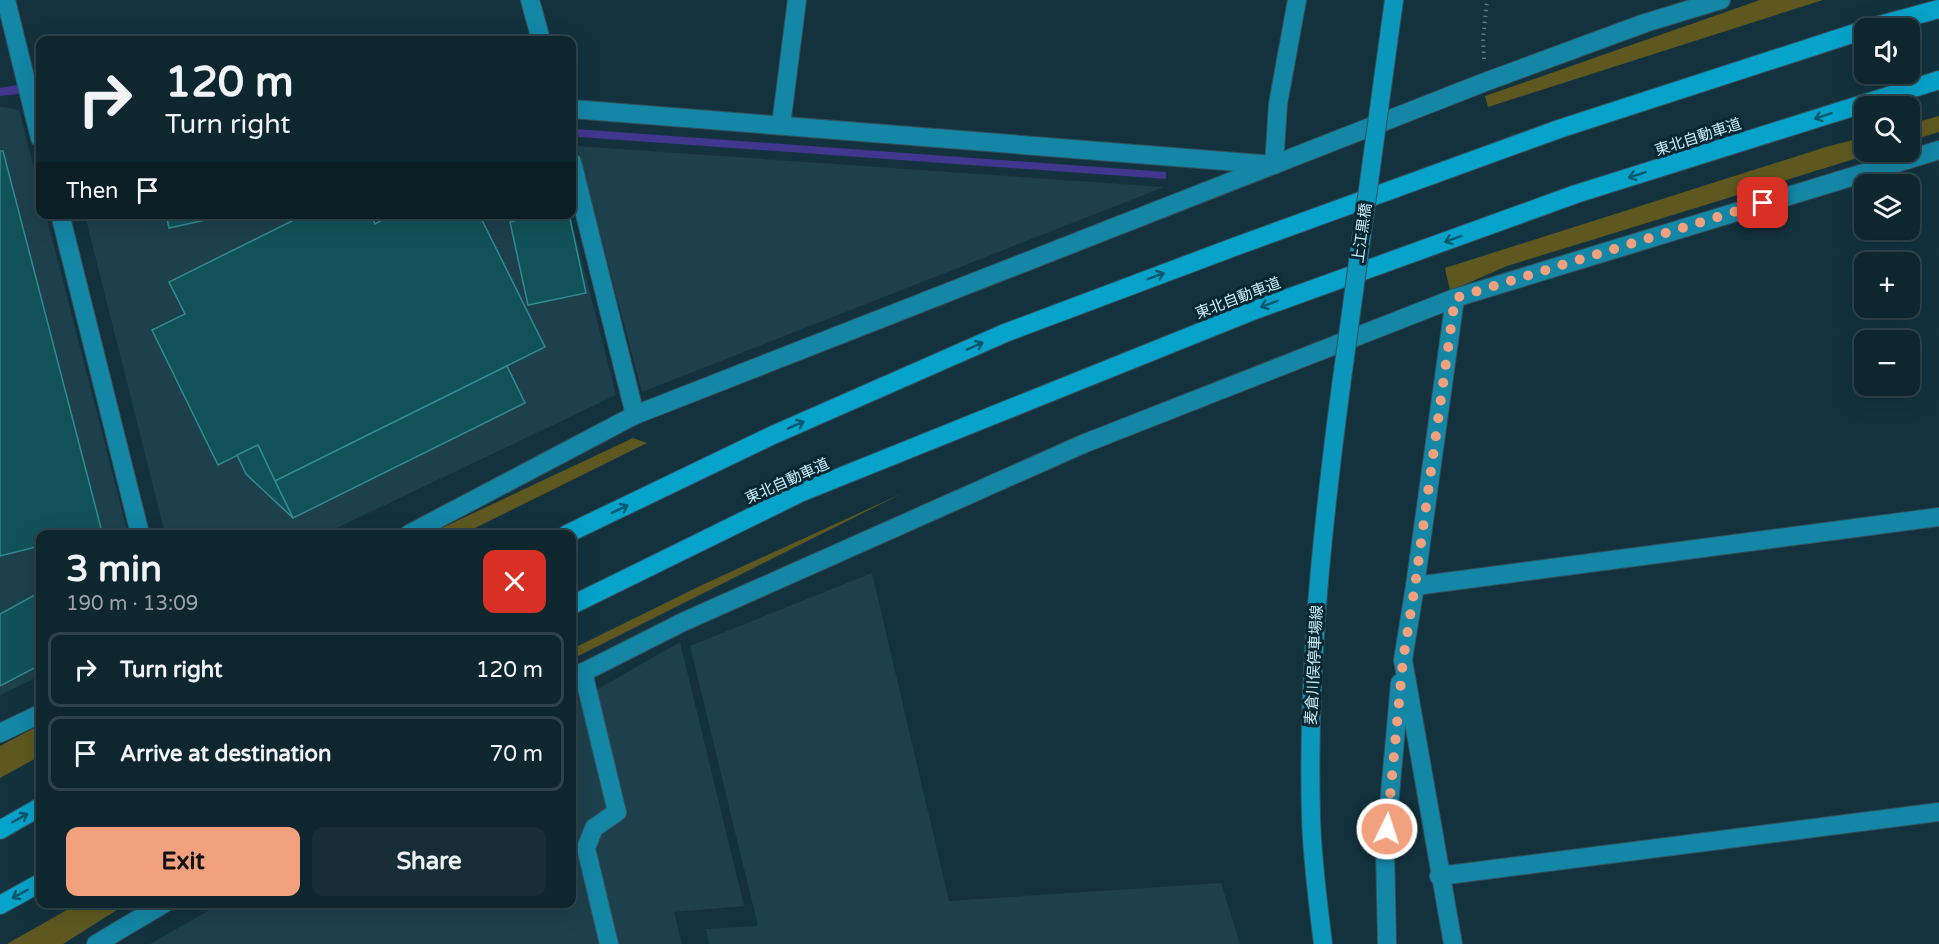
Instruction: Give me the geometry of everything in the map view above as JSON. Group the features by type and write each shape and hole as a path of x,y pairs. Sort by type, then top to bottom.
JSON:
{"highway":[{"path":"1906,18 1939,9"},
{"path":"575,530 773,435 1005,333 1559,129 1854,33"},
{"name":"東北自動車道","path":"576,602 800,493 1255,310 1576,194 1939,81"},
{"path":"0,830 36,809"},
{"path":"0,905 36,885"}],"main road":[{"name":"上江黒橋","path":"1341,386 1394,0"},
{"name":"麦倉川俣停車場線","path":"1323,944 1311,819 1311,675 1319,578 1341,386"}],"street":[{"path":"6,0 36,122"},
{"path":"531,0 540,36"},
{"path":"781,125 797,0"},
{"path":"1274,165 1278,104 1297,0"},
{"path":"417,530 635,415 1485,82 1645,23 1721,0"},
{"path":"576,109 1274,165"},
{"path":"609,944 586,848 594,828 617,812 577,675 683,622 1083,444 1455,298 1939,150"},
{"path":"576,178 635,415"},
{"path":"61,219 139,530"},
{"path":"1387,944 1385,850 1403,660 1455,298"},
{"path":"1415,586 1939,517"},
{"path":"1403,660 1439,876 1453,944"},
{"path":"0,733 36,716"},
{"path":"1439,876 1939,812"},
{"path":"96,944 157,908"}],"path":[{"path":"1485,82 1483,39 1486,0"}],"shaded area":[{"path":"1760,0 1823,0 1488,107 1485,96"},
{"path":"17,85 36,88 36,97 19,94 0,96 0,88"},
{"path":"0,107 19,110 36,176 36,219 47,219 127,530 36,530 36,678 0,695"},
{"path":"1939,116 1939,132 1920,138 1920,121"},
{"path":"576,129 1166,172 1166,179 579,137"},
{"path":"1854,140 1854,159 1507,266 1450,291 1445,268"},
{"path":"577,146 1164,187 642,392"},
{"path":"86,219 571,219 616,395 332,530 164,530"},
{"path":"633,438 647,443 471,530 438,530"},
{"path":"903,493 576,657 576,647 702,585"},
{"path":"872,573 949,901 1221,883 1240,944 709,944 706,929 758,926 690,646"},
{"path":"680,642 744,906 674,912 682,944 150,944 213,908 576,908 576,702"},
{"path":"36,727 36,758 0,778 0,746"},
{"path":"70,908 120,908 63,944 7,944"}],"building":[{"path":"0,151 3,151 101,530 36,530 36,547 0,556"},
{"path":"167,219 210,219 169,228"},
{"path":"296,219 373,219 375,224 384,219 481,219 545,347 275,481 258,445 218,465 152,330 185,314 169,282"},
{"path":"522,219 570,219 586,293 528,305 510,222"},
{"path":"507,366 525,403 293,518 275,481"},
{"path":"258,445 293,518 246,474 237,455"},
{"path":"36,594 36,667 0,686 0,614"}],"route":[{"path":"1387,829 1403,660 1455,298 1763,203"}]}
